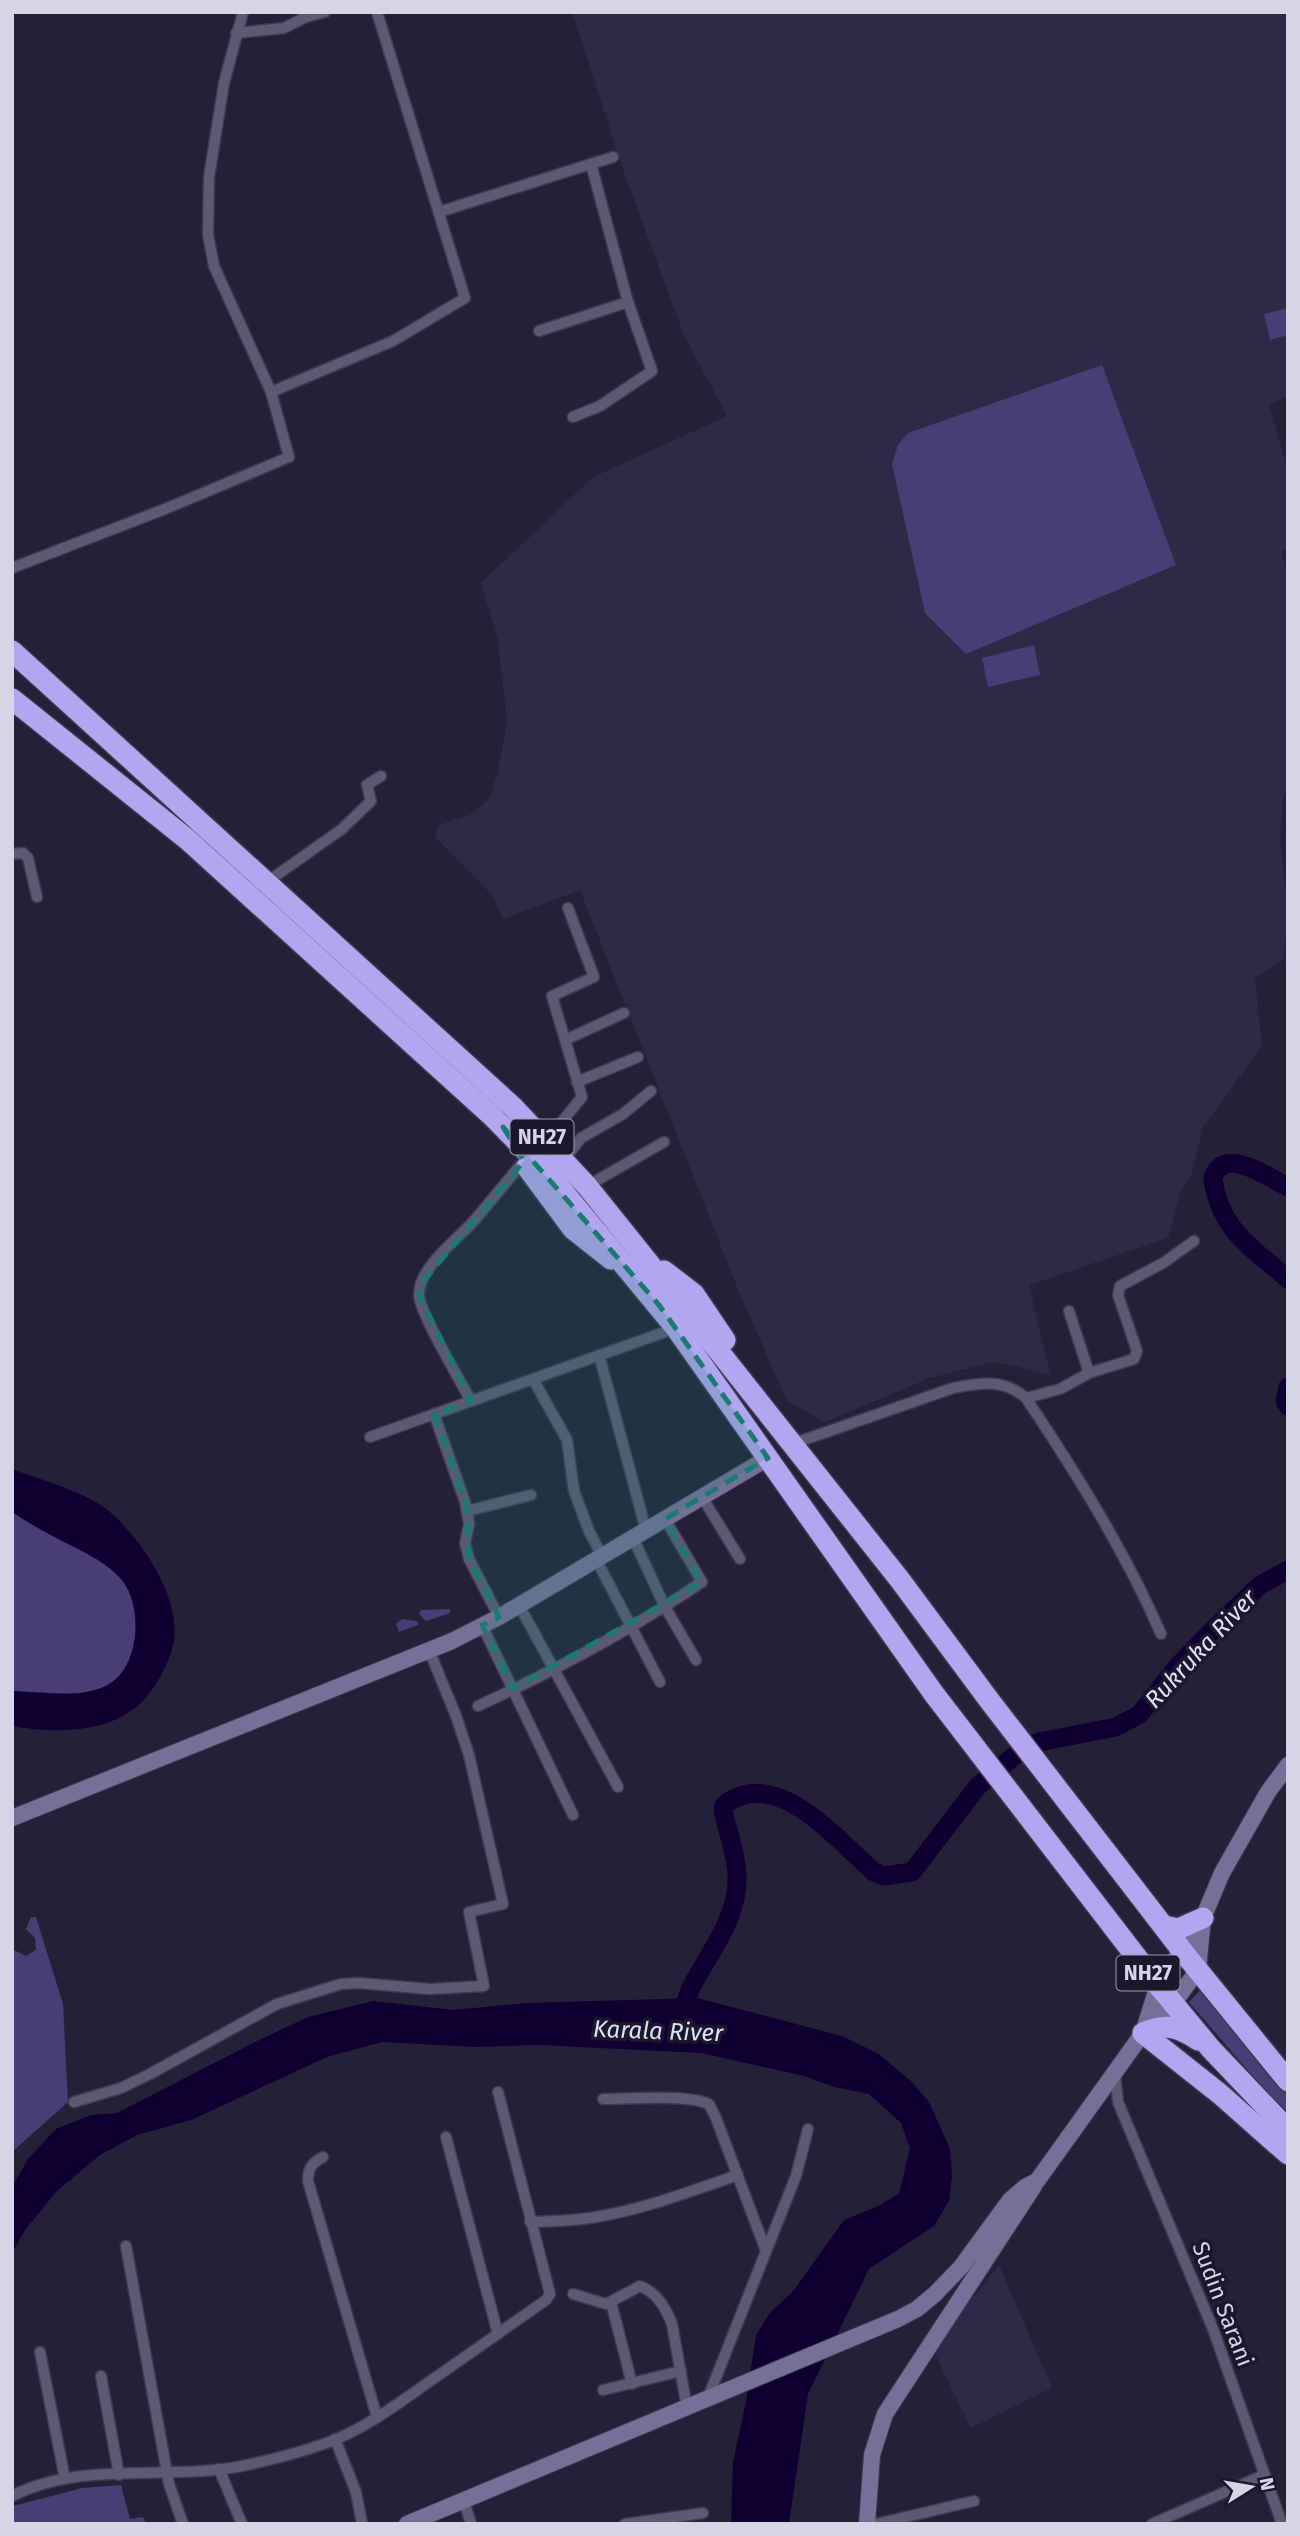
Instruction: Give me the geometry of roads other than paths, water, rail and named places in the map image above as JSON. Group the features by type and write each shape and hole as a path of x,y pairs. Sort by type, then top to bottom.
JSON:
{"highway":[{"name":"NH27","path":"12,651 513,1107 587,1186 676,1328 956,1722 1173,2004 1211,2049 1288,2130"},
{"name":"NH27","path":"12,699 188,840 374,1007 503,1127 639,1266 748,1388 900,1580 989,1700 1198,1970 1288,2081"},
{"name":"NH27","path":"503,1127 573,1229 597,1251 639,1266"},
{"path":"768,1458 792,1444"},
{"path":"1164,1926 1178,1929 1203,1917"},
{"path":"1211,2049 1173,2026 1156,2027 1143,2033 1220,2094 1288,2154"}],"main road":[{"path":"12,1818 429,1650 499,1617 768,1458"},
{"path":"1143,2033 1158,1985 1203,1917 1222,1873 1268,1792 1288,1765"},
{"path":"867,2524 872,2455 885,2414 1037,2181 1143,2033 1173,2004 1198,1970 1203,1917"},
{"path":"407,2524 845,2343 917,2309 961,2267 1010,2200 1037,2181"}],"street":[{"path":"12,568 165,509 289,457 271,392 214,266 208,235 209,177 225,83 243,12"},
{"path":"236,33 285,28 306,17 325,12"},
{"path":"271,392 393,341 465,298 377,12"},
{"path":"439,212 613,157"},
{"path":"573,417 600,406 652,371 628,302 591,163"},
{"path":"539,331 628,302"},
{"path":"267,882 342,829 371,801 367,785 381,776"},
{"path":"12,854 23,853 28,858 37,897"},
{"path":"546,1141 582,1097 552,996 594,977 568,908"},
{"path":"565,1040 624,1013"},
{"path":"578,1082 638,1057"},
{"path":"564,1160 581,1138 623,1114 651,1091"},
{"path":"587,1186 664,1142"},
{"path":"471,1401 425,1312 419,1295 421,1284 451,1242 470,1225 524,1161"},
{"path":"1026,1398 1060,1389 1089,1373 1134,1359 1137,1355 1118,1295 1121,1286 1163,1263 1194,1241"},
{"path":"1069,1311 1089,1373"},
{"path":"370,1437 676,1328"},
{"path":"599,1355 639,1534 665,1607 696,1660"},
{"path":"533,1379 567,1440 574,1491 599,1558 630,1628 660,1682"},
{"path":"792,1444 953,1388 976,1384 1010,1385 1026,1398 1065,1455 1121,1554 1161,1634"},
{"path":"435,1414 467,1511 469,1524 465,1542 468,1559 499,1617"},
{"path":"467,1511 531,1495"},
{"path":"702,1497 740,1559"},
{"path":"478,1706 554,1670 630,1628 702,1582 665,1519"},
{"path":"519,1605 618,1787"},
{"path":"482,1625 573,1815"},
{"path":"74,2102 121,2088 150,2074 277,2004 341,1984 430,1989 484,1986 469,1912 503,1904 469,1755 429,1650"},
{"name":"Sudin Sarani","path":"1115,2074 1118,2102 1213,2329 1282,2524"},
{"path":"12,2496 37,2485 65,2479 219,2469 298,2453 335,2440 377,2417 549,2296 498,2092"},
{"path":"603,2099 705,2101 712,2108 766,2251"},
{"path":"1097,2099 1118,2102"},
{"path":"707,2400 796,2175 808,2129"},
{"path":"446,2137 498,2334"},
{"path":"323,2157 310,2167 308,2181 377,2417"},
{"path":"530,2222 595,2217 632,2210 738,2175"},
{"path":"126,2246 167,2472 183,2524"},
{"path":"573,2294 601,2303 611,2302 640,2286 654,2295 667,2312 671,2323 687,2408"},
{"path":"611,2302 632,2384"},
{"path":"40,2352 65,2479"},
{"path":"603,2390 681,2371"},
{"path":"101,2376 119,2475"},
{"path":"335,2440 356,2491 362,2524"},
{"path":"219,2469 242,2524"},
{"path":"1152,2524 1264,2474"},
{"path":"464,2501 471,2524"},
{"path":"876,2524 974,2501"},
{"path":"625,2524 703,2513"}],"water":[{"path":"12,1469 76,1492 100,1504 134,1537 165,1587 174,1623 171,1654 148,1695 131,1711 105,1724 65,1730 12,1726 12,1691 73,1693 107,1686 120,1675 129,1659 136,1629 134,1607 129,1593 114,1572 97,1559 12,1512"},
{"name":"Karala River","path":"697,1998 842,2036 879,2054 911,2081 929,2102 950,2149 952,2176 949,2201 934,2226 869,2269 808,2394 789,2524 731,2524 733,2462 756,2335 770,2313 794,2290 844,2220 899,2194 910,2148 901,2123 869,2094 701,2053 538,2045 475,2047 382,2042 327,2057 191,2120 137,2135 100,2155 56,2192 25,2230 12,2253 12,2187 28,2159 56,2129 91,2115 117,2113 308,2017 373,2001 454,2010 525,2003"}],"waterway":[{"name":"Rukruka River","path":"1288,1187 1237,1164 1218,1168 1213,1178 1216,1196 1230,1224 1250,1247 1288,1279"},
{"name":"Rukruka River","path":"1288,1387 1285,1401 1288,1406"},
{"name":"Rukruka River","path":"680,2021 690,1989 724,1930 737,1889 736,1867 723,1811 724,1805 744,1795 764,1794 785,1800 824,1826 874,1872 884,1876 912,1872 978,1786 1019,1752 1039,1742 1116,1727 1140,1714 1176,1668 1213,1630 1260,1585 1288,1570"}]}
